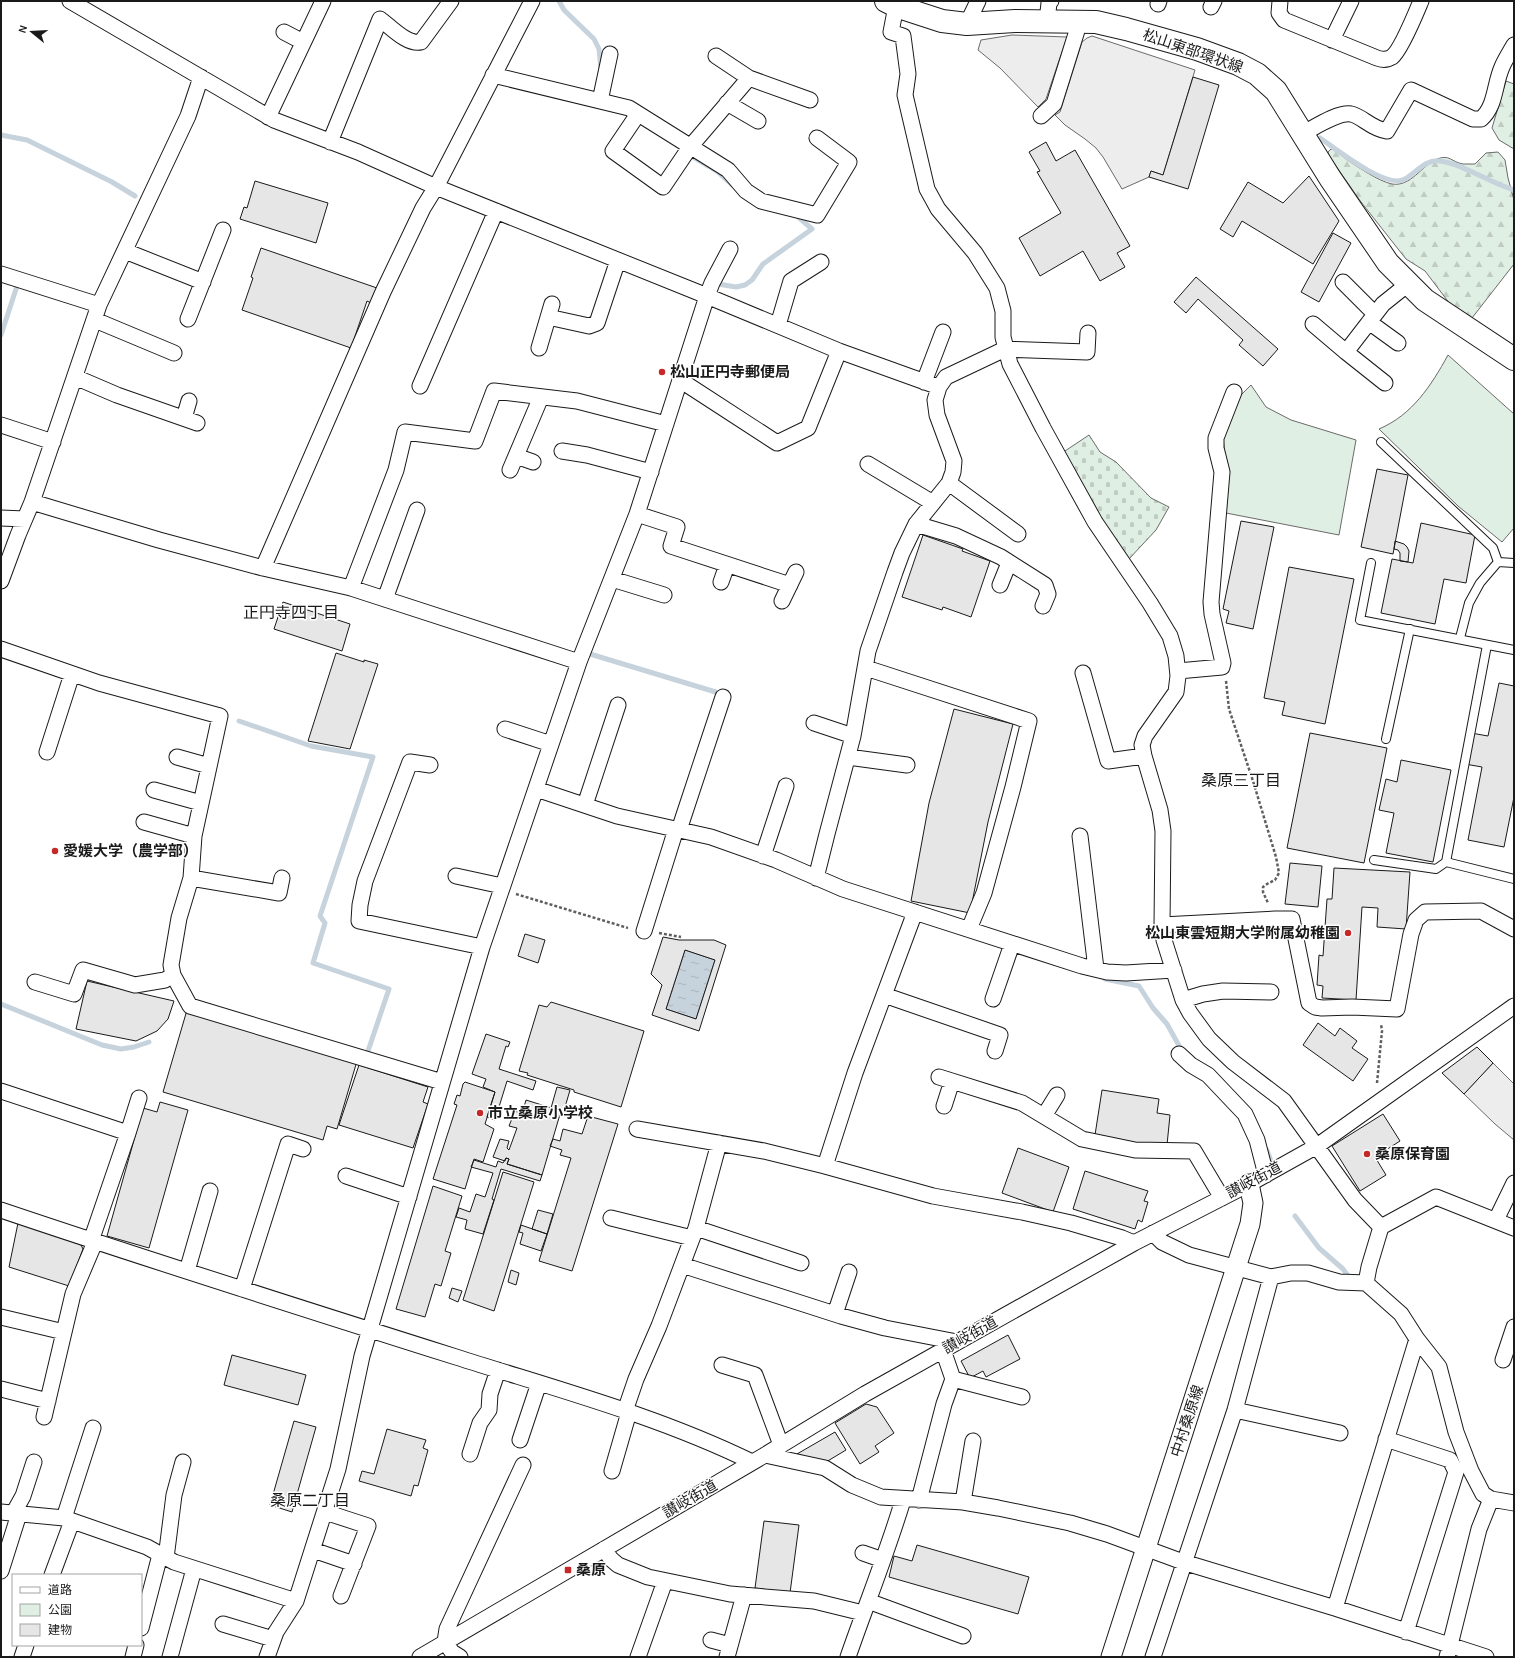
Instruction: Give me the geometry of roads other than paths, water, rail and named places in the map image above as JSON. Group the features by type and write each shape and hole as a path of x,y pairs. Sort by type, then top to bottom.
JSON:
{"main road":[{"name":"松山東部環状線","path":"891,4 942,21 967,24 1016,20 1049,11 1080,21 1096,22 1126,29 1197,49 1238,64 1257,74 1276,92 1330,178 1388,263 1425,300 1514,359"}],"street":[{"path":"70,1 268,117 358,152 436,187 840,351 939,387"},
{"path":"268,117 323,1"},
{"path":"330,142 380,19 409,40 416,43 421,42 450,1"},
{"path":"263,568 384,292 424,208 532,1"},
{"path":"967,24 978,1"},
{"path":"1280,1 1279,13 1284,20 1384,60 1392,57 1398,49 1421,1"},
{"path":"1332,40 1351,1"},
{"path":"891,4 890,32 903,36 908,74 905,95 927,189 938,209 975,253 997,288 1003,311 1005,349 1010,364 1043,428 1095,522 1150,603 1170,636 1176,656 1178,671 1176,692 1145,736 1142,745 1160,810 1164,831 1162,925 1164,940 1183,1000 1190,1013 1209,1039 1233,1062 1284,1101 1355,1200 1381,1227"},
{"path":"1041,116 1054,104 1080,21"},
{"path":"284,32 303,42"},
{"path":"1302,134 1326,121 1351,114 1379,130 1387,131 1411,90 1472,119 1481,119 1491,106 1502,68 1514,45"},
{"path":"600,101 610,54"},
{"path":"716,56 749,78 810,100"},
{"path":"493,75 629,108 728,170 746,191 761,201 817,215 849,162 817,138"},
{"path":"1,580 32,502 94,320 188,116 201,77"},
{"path":"638,114 612,151 663,187 690,147 749,78"},
{"path":"727,104 758,121"},
{"path":"420,386 496,211"},
{"path":"188,319 223,230"},
{"path":"267,1657 274,1639 296,1602 325,1512 338,1469 362,1356 482,947 501,888 579,662 637,514 707,296 712,283 730,249"},
{"path":"125,251 202,282"},
{"path":"539,348 550,310 588,326 597,323 618,260"},
{"path":"778,325 791,281 821,262"},
{"path":"1,274 100,305"},
{"path":"1343,282 1372,318 1398,343"},
{"path":"1346,352 1383,304 1408,284"},
{"path":"94,320 174,353"},
{"path":"1313,324 1385,383"},
{"path":"924,382 943,332"},
{"path":"816,878 853,736 868,651 902,553 916,524 949,483 953,472 954,461 937,415 935,400 939,387 946,377 1005,349 1087,352 1088,333"},
{"path":"680,380 777,443 808,428 840,351"},
{"path":"75,377 117,395 190,420 189,401"},
{"path":"351,588 396,470 405,432 475,441 494,391 578,401 666,424"},
{"path":"1178,671 1222,667 1223,663 1212,614 1211,602 1222,472 1216,448 1216,438 1234,392"},
{"path":"510,470 541,397"},
{"path":"1,425 53,442"},
{"path":"562,452 587,455 650,472"},
{"path":"516,456 533,462"},
{"path":"868,464 933,503"},
{"path":"949,483 1018,534"},
{"path":"32,502 158,540 263,568 351,588 579,662"},
{"path":"385,599 417,510"},
{"path":"637,514 677,527 671,546 727,565 793,578 782,602"},
{"path":"1,518 25,519"},
{"path":"916,524 956,536 977,545 1009,562 1045,585 1048,594 1042,606"},
{"path":"1000,585 1009,562"},
{"path":"721,582 727,565"},
{"path":"612,579 664,595"},
{"path":"1,650 99,684 220,716 194,836 191,878 179,918 171,965 173,975 190,1006 442,1082"},
{"path":"866,668 1028,721 1013,787 984,894 969,929"},
{"path":"1083,673 1108,761 1144,756"},
{"path":"47,752 72,674"},
{"path":"644,931 723,697"},
{"path":"585,805 618,705"},
{"path":"814,723 853,736"},
{"path":"505,729 551,744"},
{"path":"177,757 209,766"},
{"path":"848,757 906,765"},
{"path":"430,765 410,762 365,881 360,905 359,921 482,947"},
{"path":"763,856 786,786"},
{"path":"536,789 617,816 711,837 763,856 843,889 1082,966 1107,972 1126,973 1174,970"},
{"path":"154,790 201,803"},
{"path":"144,822 194,836"},
{"path":"1080,836 1096,969"},
{"path":"456,876 501,888"},
{"path":"191,878 279,893 282,878"},
{"path":"1162,925 1292,919 1309,1003 1315,1008 1352,1007 1398,1009 1412,934 1416,920 1425,912 1481,911 1514,929"},
{"path":"826,1166 855,1073 915,912"},
{"path":"994,999 1012,944"},
{"path":"35,982 74,994 83,970 135,985 165,980 173,975"},
{"path":"1183,1000 1203,994 1223,991 1271,992"},
{"path":"884,995 1000,1035 995,1052"},
{"name":"讃岐街道","path":"420,1657 765,1455 865,1394 1134,1243 1249,1184 1317,1146 1514,1006"},
{"path":"1179,1054 1191,1065 1208,1075 1245,1114 1257,1140 1266,1174"},
{"path":"944,1106 945,1079 1022,1103 1082,1140 1135,1150 1194,1151 1222,1198"},
{"path":"1,1090 128,1133"},
{"path":"1044,1116 1057,1095"},
{"path":"44,1417 73,1294 93,1241 139,1098"},
{"path":"637,1129 764,1151 826,1166 933,1196 1022,1212 1071,1223 1134,1243"},
{"path":"242,1289 288,1144 303,1149"},
{"path":"612,1472 636,1379 659,1326 694,1233 719,1144"},
{"path":"346,1176 409,1197"},
{"path":"1496,1220 1514,1183"},
{"name":"中村桑原線","path":"1110,1657 1250,1224 1253,1203 1249,1184"},
{"path":"187,1271 210,1191"},
{"path":"1366,1283 1369,1267 1381,1227 1436,1197 1514,1228"},
{"path":"1,1210 242,1289 627,1411 718,1446 752,1462"},
{"path":"611,1218 694,1233 801,1263"},
{"path":"1153,1233 1162,1242 1189,1255 1271,1277 1292,1273 1308,1273 1339,1282 1366,1283 1401,1314 1417,1339 1439,1367 1456,1432 1471,1471 1483,1494 1491,1499 1514,1503"},
{"path":"682,1265 835,1314 885,1328 957,1342"},
{"path":"835,1314 848,1272"},
{"path":"1153,1657 1235,1410 1271,1277"},
{"path":"1,1318 64,1332"},
{"path":"1503,1360 1514,1327"},
{"path":"1335,1608 1417,1339"},
{"path":"919,1500 944,1404 953,1379 943,1350"},
{"path":"722,1365 755,1375 781,1445"},
{"path":"470,1454 480,1423 488,1410 490,1394 498,1370"},
{"path":"953,1379 1022,1397"},
{"path":"520,1440 538,1383"},
{"path":"1,1389 48,1401"},
{"path":"1235,1410 1340,1433"},
{"path":"52,1574 93,1428"},
{"path":"1386,1439 1450,1460 1456,1472 1406,1632"},
{"path":"963,1502 973,1441"},
{"path":"765,1455 825,1468 852,1485 881,1497 903,1500 963,1502 998,1508 1107,1534 1184,1562 1335,1608 1406,1632 1448,1652 1486,1657"},
{"path":"1,1571 11,1513 22,1496 34,1462"},
{"path":"142,1625 163,1557 174,1495 183,1462"},
{"path":"460,1657 452,1652 445,1642 447,1629 523,1465"},
{"path":"1448,1652 1479,1529 1491,1499"},
{"path":"848,1657 865,1607 889,1546 903,1500"},
{"path":"325,1512 368,1526 342,1596"},
{"path":"11,1513 68,1520 147,1548 163,1557 194,1569 296,1602"},
{"path":"604,1549 611,1559 618,1565 648,1577 730,1594 865,1607 963,1636"},
{"path":"313,1550 354,1564"},
{"path":"864,1553 883,1560"},
{"path":"170,1657 194,1569"},
{"path":"638,1657 665,1580"},
{"path":"711,1640 729,1651 744,1595"},
{"path":"224,1624 274,1639"},
{"path":"22,1657 26,1646"},
{"path":"133,1657 136,1646"}],"lane":[{"path":"1381,442 1493,548 1498,562"},
{"path":"1498,562 1514,563"},
{"path":"1460,638 1469,603 1480,584 1498,562"},
{"path":"1371,563 1360,620 1460,638 1514,650"},
{"path":"1386,740 1410,629"},
{"path":"1374,860 1436,869 1446,862 1487,644"},
{"path":"1446,862 1514,878"}],"water":[{"path":"685,950 715,960 696,1019 666,1009"}],"waterway":[{"path":"559,1 564,10 594,39 599,49 601,69"},
{"path":"1,135 27,140 112,182 135,196"},
{"path":"1320,138 1349,159 1374,174 1386,179 1397,181 1405,179 1425,164 1440,161 1458,166 1514,190"},
{"path":"688,154 717,171 732,185"},
{"path":"715,287 718,284 736,287 745,285 752,280 763,264 812,229 796,215"},
{"path":"1,335 17,286"},
{"path":"590,654 719,693"},
{"path":"239,721 311,746 373,757 320,916 325,923 313,963 389,989 366,1057"},
{"path":"1105,979 1139,986 1153,1008 1167,1024 1182,1051"},
{"path":"1,1004 102,1045 121,1049 134,1047 149,1042"},
{"path":"1267,1150 1271,1161"},
{"path":"1295,1216 1319,1248 1343,1269 1349,1277"}],"place":[{"name":"松山正円寺郵便局","path":"662,372"},
{"name":"愛媛大学（農学部）","path":"55,851"},
{"name":"松山東雲短期大学附属幼稚園","path":"1348,933"},
{"name":"市立桑原小学校","path":"480,1113"},
{"name":"桑原保育園","path":"1367,1154"},
{"name":"桑原","path":"568,1570"}],"district":[{"name":"正円寺四丁目","path":"291,612"},
{"name":"桑原三丁目","path":"1241,780"},
{"name":"桑原二丁目","path":"310,1500"}]}
